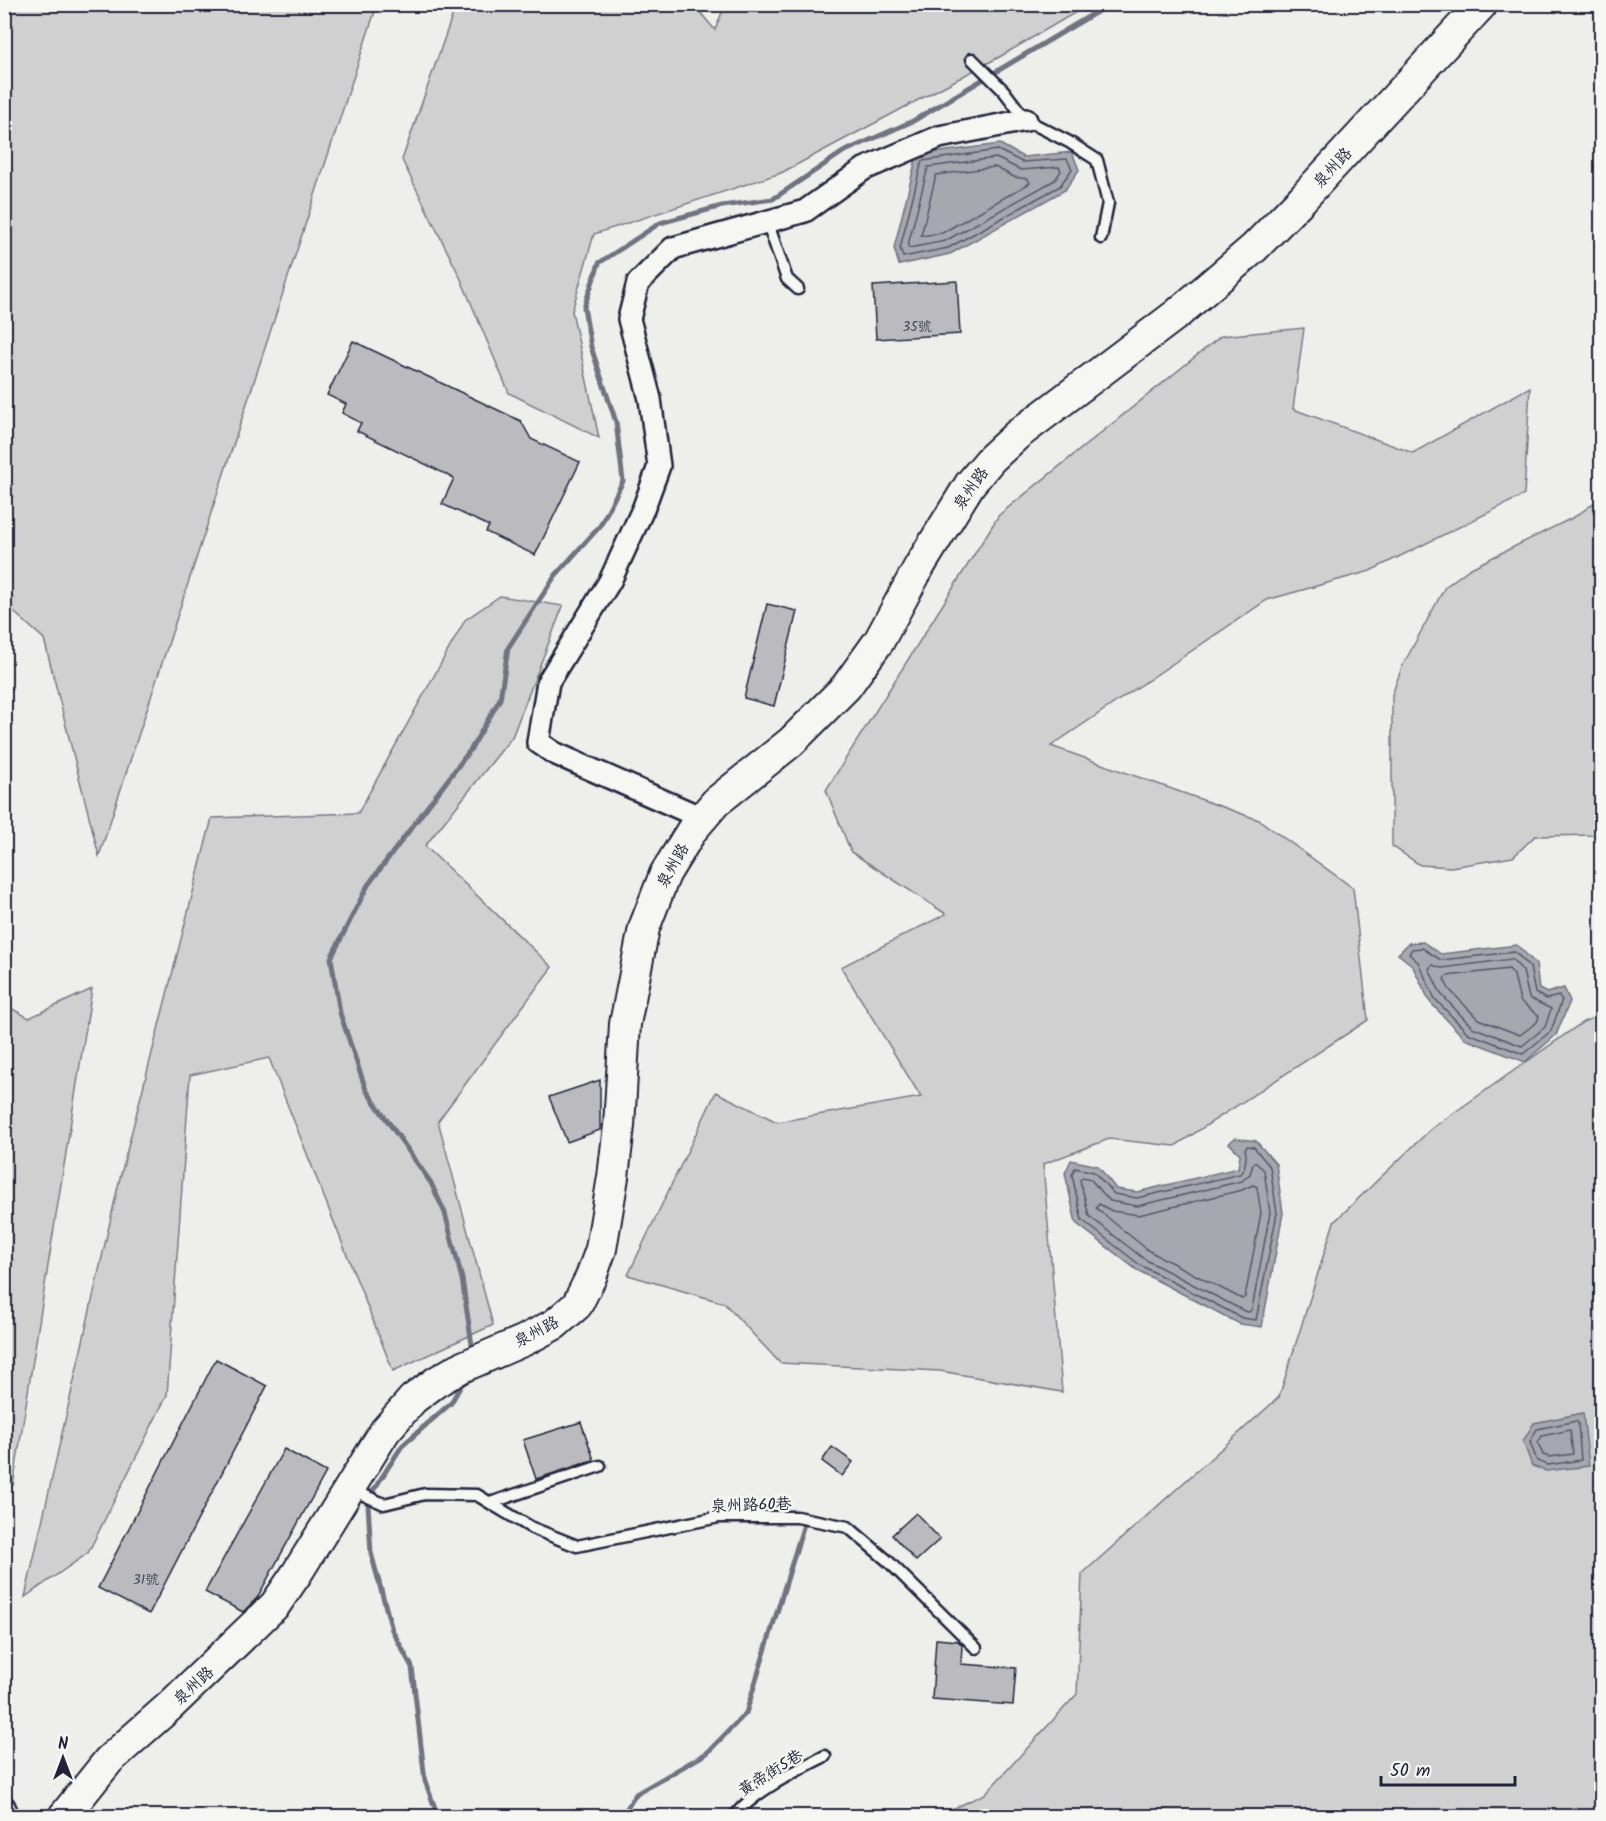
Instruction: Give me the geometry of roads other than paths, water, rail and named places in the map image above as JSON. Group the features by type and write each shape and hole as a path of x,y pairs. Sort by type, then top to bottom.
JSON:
{"street":[{"name":"泉州路","path":"64,1816 109,1760 170,1706 275,1605 385,1431 414,1399 435,1382 460,1368 525,1340 555,1324 577,1305 591,1277 601,1249 619,1126 625,1024 644,928 665,874 692,830 716,802 791,742 846,687 879,641 919,567 970,484 991,459 1017,435 1177,314 1254,248 1482,4"},
{"path":"702,818 554,753 538,742 548,682 610,581 645,507 659,466 650,399 629,319 638,283 673,248 805,211 864,169 939,137 1026,120"},
{"path":"4,1807 8,1816"}],"lane":[{"path":"976,63 997,84 1026,120 1069,142 1097,160 1108,204 1101,238"},
{"path":"768,221 787,279 798,289"},
{"path":"490,1503 600,1466"},
{"name":"泉州路60巷","path":"349,1489 384,1504 425,1494 477,1495 532,1528 577,1546 719,1517 797,1517 848,1527 888,1561 976,1648"},
{"name":"黃帝街5巷","path":"735,1816 742,1807 786,1777 825,1756"}],"water":[{"path":"1000,144 1023,157 1072,152 1079,170 1065,190 950,254 899,265 894,248 917,155"},
{"path":"1423,942 1441,954 1517,945 1536,964 1539,989 1547,993 1564,988 1570,1001 1556,1035 1525,1062 1465,1039 1430,1002 1412,965 1398,954 1409,943"},
{"path":"1235,1138 1256,1141 1276,1164 1283,1213 1262,1327 1240,1324 1137,1270 1076,1223 1065,1173 1071,1160 1098,1166 1116,1189 1137,1192 1238,1168 1240,1154 1229,1143"},
{"path":"1583,1413 1589,1466 1546,1471 1532,1466 1523,1441 1534,1423"}],"waterway":[{"path":"472,1345 462,1279 445,1213 431,1183 366,1090 340,1013 331,958 368,885 471,749 500,699 508,648 555,576 600,526 623,481 616,422 591,347 584,307 599,263 660,223 722,206 773,199 843,152 913,121 1110,4"},
{"path":"373,1491 402,1446 451,1403 464,1380"},
{"path":"368,1504 371,1553 392,1630 412,1667 425,1781 438,1816"},
{"path":"622,1816 636,1794 707,1753 746,1713 804,1524"}]}
